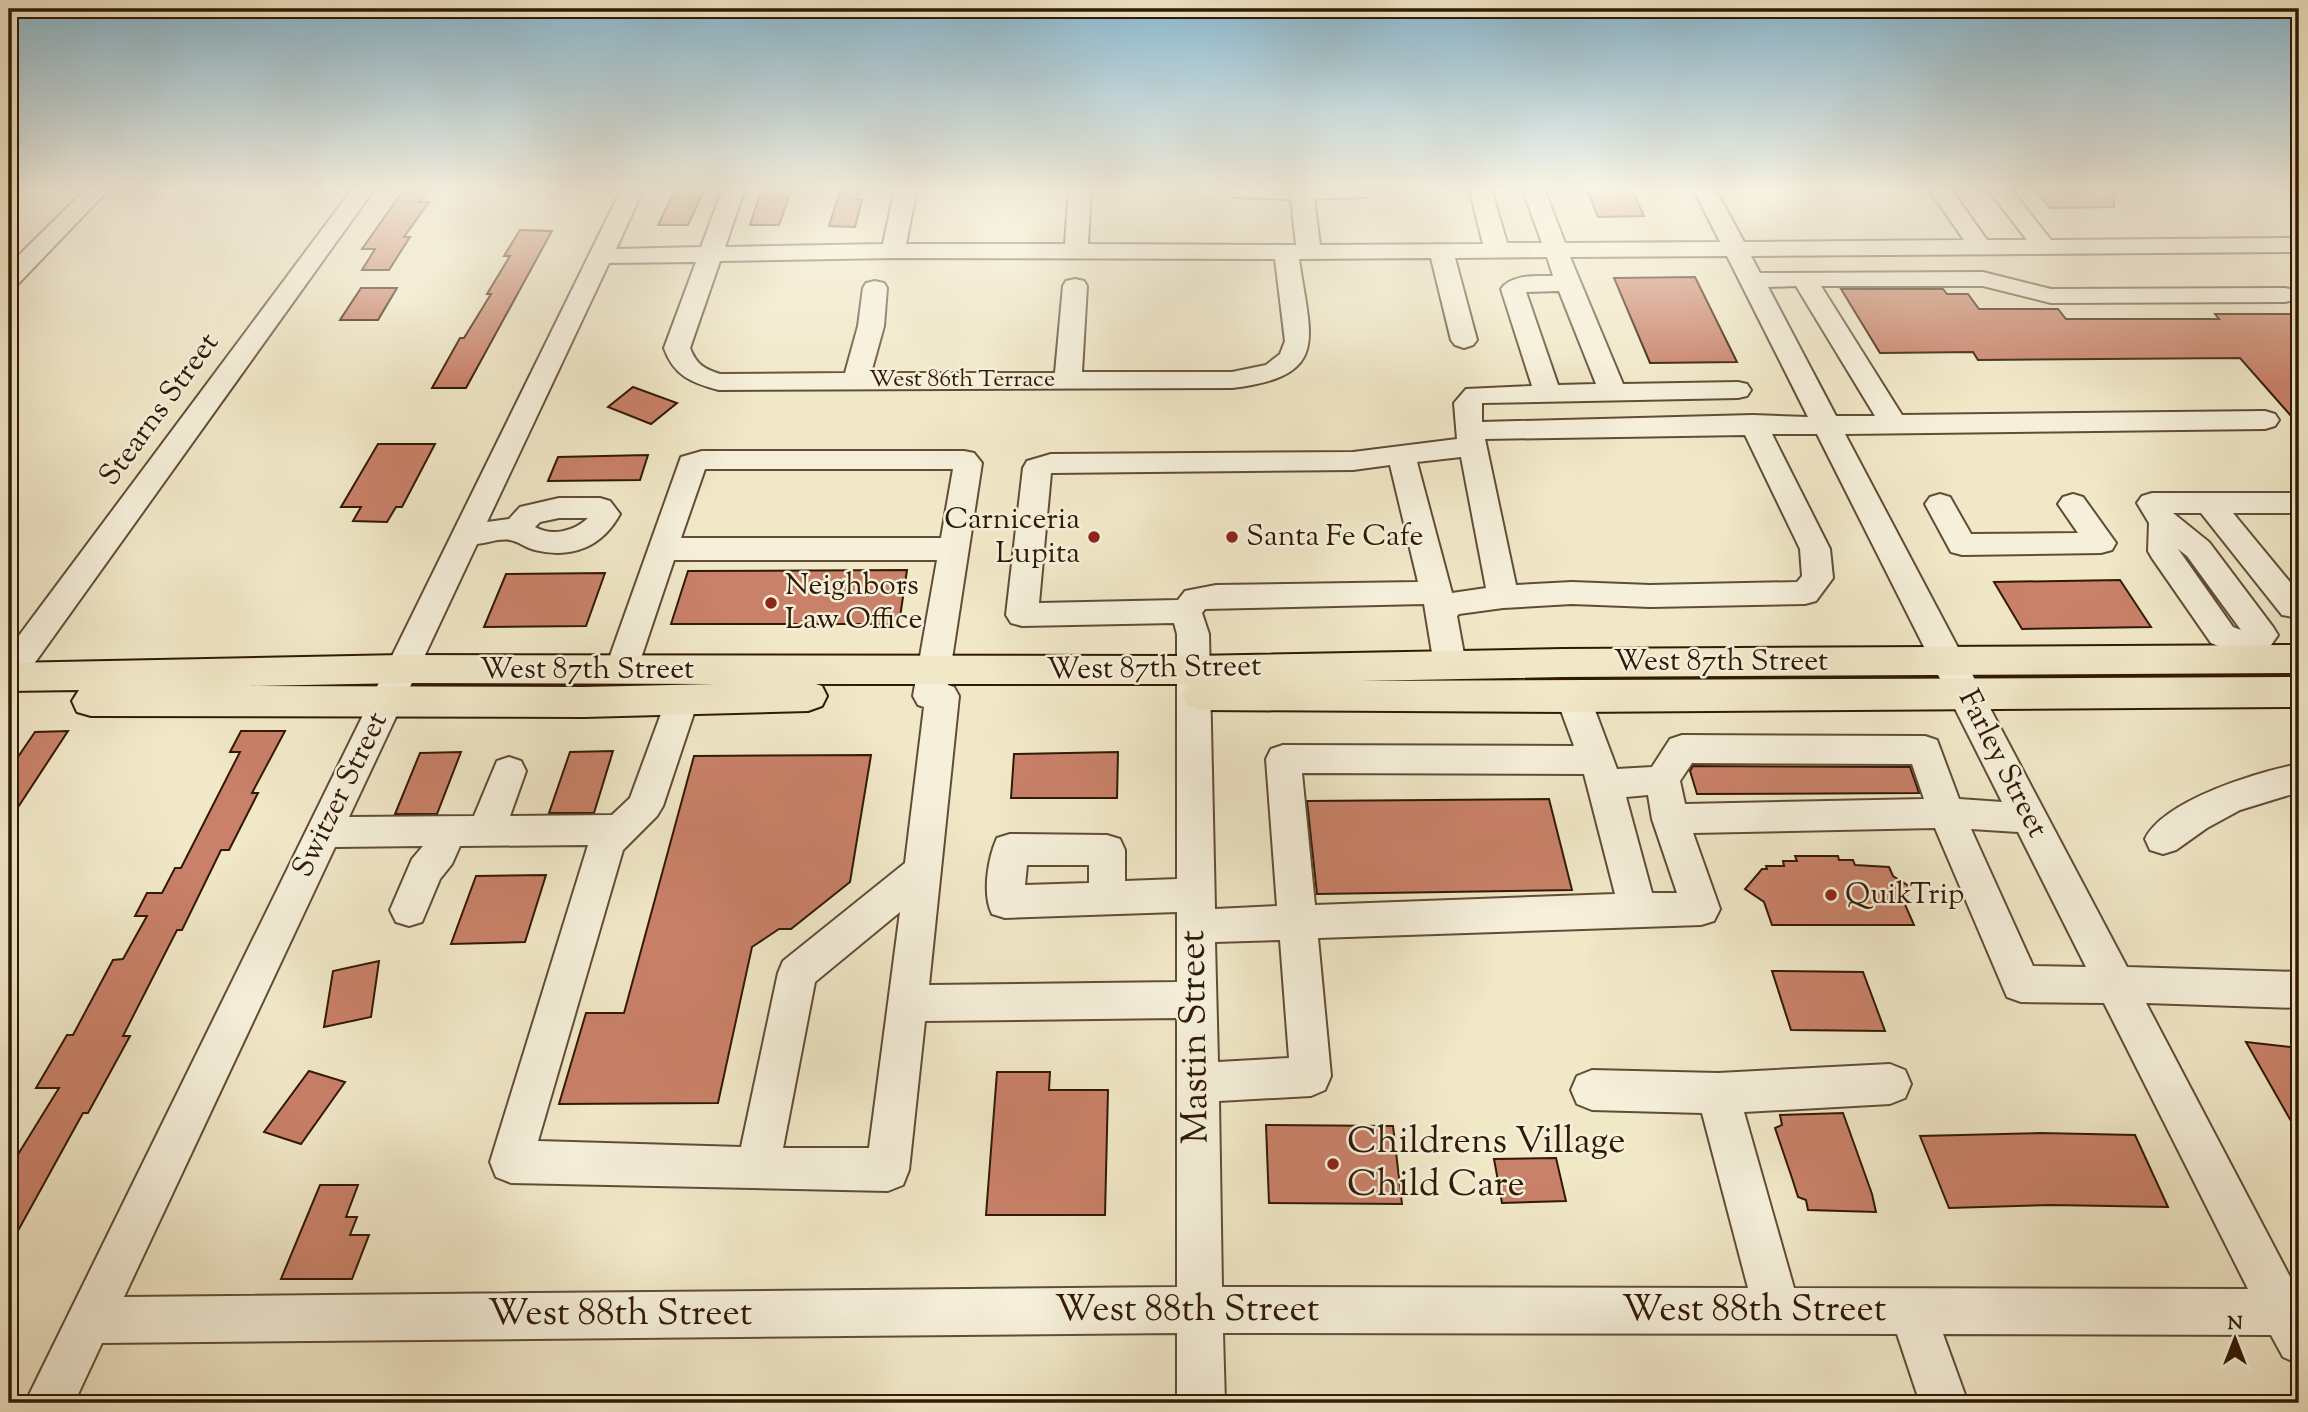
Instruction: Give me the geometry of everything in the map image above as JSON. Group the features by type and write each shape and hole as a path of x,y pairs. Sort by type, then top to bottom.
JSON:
{"main road":[{"name":"West 87th Street","path":"1192,683 1573,697 1958,678 2256,653 2299,659"},
{"name":"West 87th Street","path":"9,675 394,686 681,701 935,688 1192,683 1450,665 1958,678 2299,692"},
{"name":"West 87th Street","path":"9,701 394,686 621,670 935,688"}],"street":[{"path":"9,279 34,254"},
{"name":"Stearns Street","path":"9,675 317,254"},
{"name":"West 86th Terrace","path":"710,254 677,348 682,365 696,375 719,382 1232,380 1256,377 1275,371 1291,358 1298,341 1298,254"},
{"path":"602,256 717,254"},
{"path":"1442,254 1464,340"},
{"path":"1557,254 1614,393"},
{"name":"Farley Street","path":"1738,254 2292,1326"},
{"name":"Switzer Street","path":"49,1403 602,256"},
{"path":"1804,279 1893,423"},
{"path":"1752,280 1983,279 2051,296 2285,295"},
{"path":"1548,394 1513,289 1527,284 1568,283"},
{"name":"West 86th Terrace","path":"1068,380 1075,286"},
{"name":"West 86th Terrace","path":"856,380 871,326 875,288"},
{"path":"1738,390 1475,395 1467,403 1472,441 1503,597 1452,604 1216,596 1196,599 1186,611 1022,615 1037,468 1051,463 1353,461 1472,441 1489,429 2265,420"},
{"path":"1401,454 1438,602 1450,665"},
{"path":"621,670 691,464 702,460 964,460 968,463 935,688 923,871 888,1170 511,1162 607,842 645,806 681,701"},
{"path":"2256,653 2222,635 2163,551 2164,523 2152,503 2289,503 2299,527"},
{"path":"2209,503 2293,607 2299,607"},
{"path":"1940,504 1962,545 2101,543 2073,504"},
{"path":"466,536 517,530"},
{"path":"663,549 954,549"},
{"name":"Mastin Street","path":"1186,611 1194,634 1192,683 1201,1403"},
{"path":"1573,697 1601,772 1638,910"},
{"path":"1107,898 1298,922 1701,909 1670,820 1662,780 1682,749 1926,750 1946,813 2021,984 2299,990"},
{"path":"1197,1083 1311,1076 1283,760 1601,772 1662,780"},
{"path":"486,831 509,771"},
{"path":"2163,839 2184,822 2244,792 2299,778"},
{"path":"1670,820 1946,813 2029,817"},
{"path":"323,832 620,830"},
{"path":"409,910 425,870 439,853 449,831"},
{"path":"758,1169 797,973 923,871"},
{"path":"908,1003 1196,1000"},
{"path":"1592,1090 1718,1093 1890,1084"},
{"path":"1718,1093 1777,1311"},
{"name":"West 88th Street","path":"89,1320 1199,1310 1912,1311 2292,1326"},
{"path":"1912,1311 1944,1403"}],"lane":[{"path":"1503,597 1572,593 1650,596 1805,593 1818,578 1815,549 1753,424"}],"building":[{"path":"372,254 399,254 389,270 362,270"},
{"path":"539,254 466,388 432,388 460,338 464,338 491,294 487,294 510,256 504,256"},
{"path":"1695,277 1737,362 1650,363 1614,278"},
{"path":"361,288 397,288 378,320 340,320"},
{"path":"1841,289 1943,289 1947,294 1968,294 1979,309 2058,309 2066,319 2219,319 2215,314 2299,314 2299,425 2240,358 1978,360 1973,352 1880,353"},
{"path":"633,387 677,403 651,424 608,407"},
{"path":"378,444 435,444 402,507 396,507 387,522 353,521 361,507 341,507"},
{"path":"648,455 640,480 548,481 558,457"},
{"path":"907,570 899,624 671,624 688,571"},
{"path":"605,573 586,626 484,627 506,574"},
{"path":"2120,580 2151,627 2022,629 1994,582"},
{"path":"68,731 9,821 9,770 35,732"},
{"path":"241,731 285,731 252,793 258,793 229,850 221,850 182,930 177,930 123,1036 130,1036 88,1113 83,1113 9,1247 9,1169 59,1088 36,1088 67,1035 73,1035 113,960 123,959 147,916 135,916 147,893 162,893 175,868 181,868 240,752 230,752"},
{"path":"613,751 594,813 549,813 570,752"},
{"path":"461,752 437,814 395,814 420,753"},
{"path":"1118,752 1117,798 1011,798 1014,754"},
{"path":"871,755 850,882 791,929 779,929 752,947 718,1103 559,1104 586,1013 624,1013 694,756"},
{"name":"QuikTrip","path":"1693,766 1910,767 1919,793 1697,794 1690,771"},
{"path":"1549,799 1572,890 1317,894 1307,801"},
{"name":"QuikTrip","path":"1795,856 1838,856 1839,860 1853,860 1855,865 1889,867 1893,876 1912,888 1903,900 1914,925 1772,925 1764,902 1745,889 1762,869 1767,869 1766,866 1784,866 1783,861 1797,861"},
{"path":"546,875 525,942 451,944 476,876"},
{"path":"379,961 371,1017 324,1027 333,971"},
{"path":"1772,971 1863,972 1885,1031 1791,1030"},
{"path":"2246,1042 2299,1048 2299,1135"},
{"path":"309,1071 345,1082 301,1144 264,1132"},
{"path":"997,1072 1050,1072 1049,1090 1108,1090 1105,1215 986,1215"},
{"path":"1843,1113 1876,1212 1808,1210 1806,1200 1798,1197 1775,1128 1782,1125 1780,1115"},
{"name":"Childrens Village Child Care","path":"1266,1125 1393,1126 1402,1204 1269,1203"},
{"path":"2040,1133 2135,1135 2168,1207 2051,1205 1949,1208 1920,1136"},
{"path":"1556,1158 1566,1201 1502,1203 1494,1159"},
{"path":"320,1185 358,1185 346,1217 357,1217 350,1235 369,1235 352,1279 281,1279"}],"place":[{"name":"Carniceria Lupita","path":"1094,537"},
{"name":"Santa Fe Cafe","path":"1232,537"},
{"name":"Neighbors Law Office","path":"771,603"},
{"name":"QuikTrip","path":"1831,895"},
{"name":"Childrens Village Child Care","path":"1333,1164"}]}
